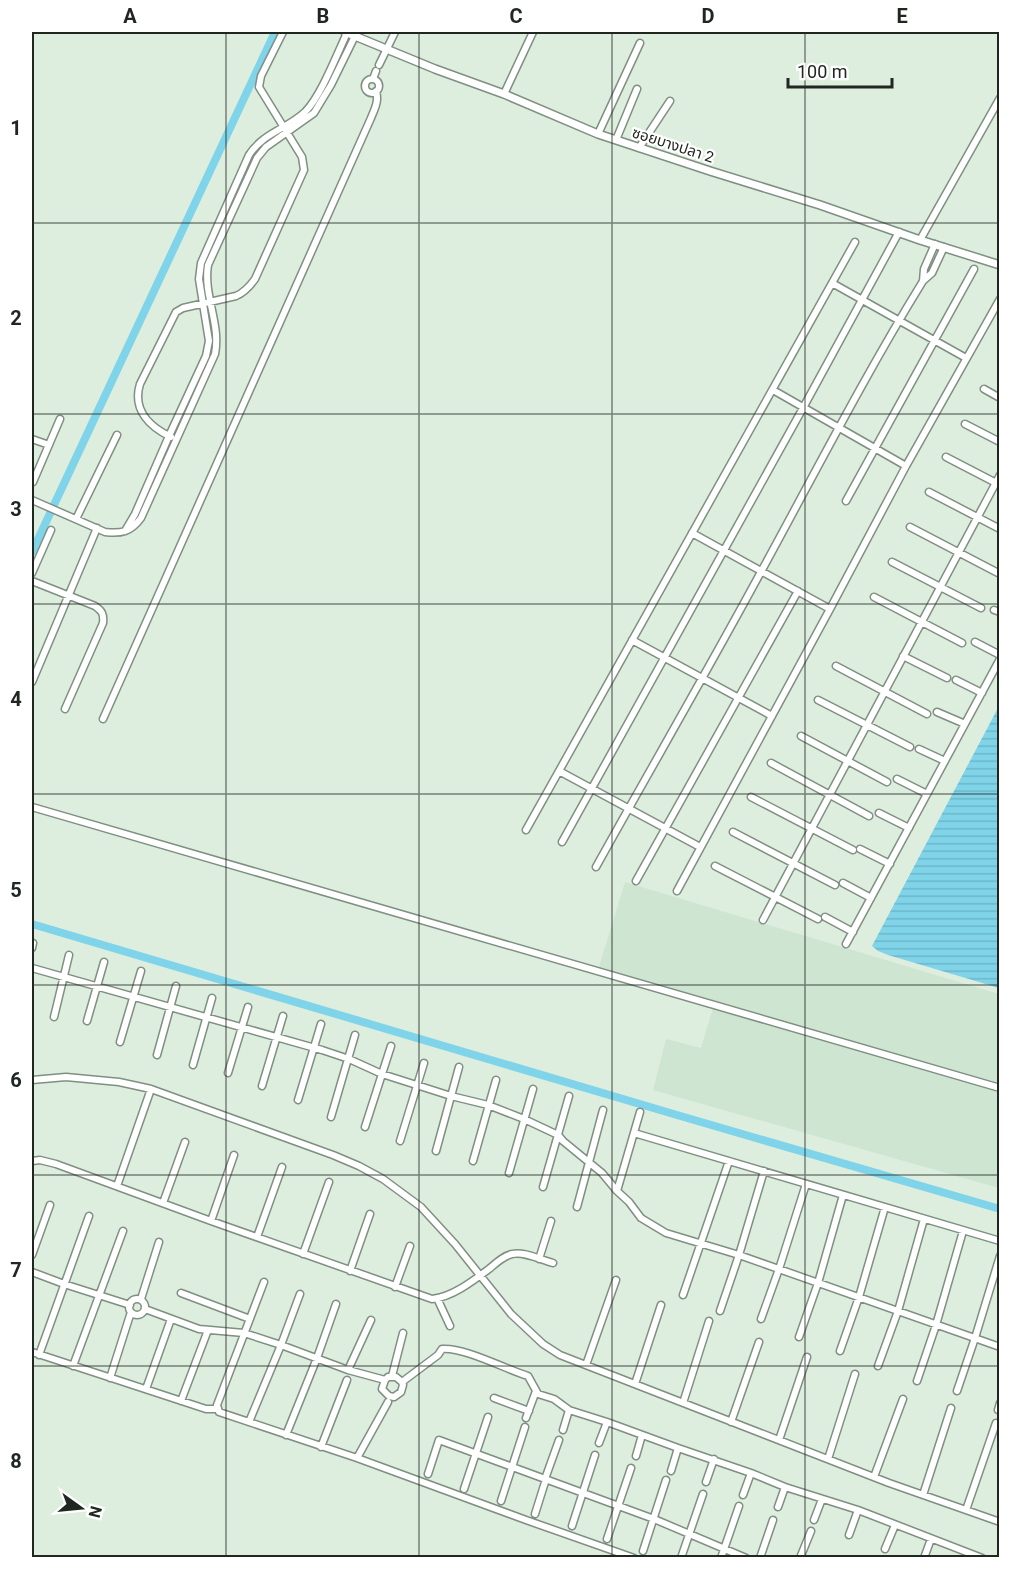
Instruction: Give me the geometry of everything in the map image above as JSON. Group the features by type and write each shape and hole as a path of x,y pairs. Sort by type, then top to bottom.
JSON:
{"street":[{"path":"177,440 158,430 145,417 140,409 138,391 140,384 179,309 243,293 255,279 304,170 302,157 259,87 259,82 283,32"},
{"path":"125,531 135,514 206,356 209,341 199,279 201,263 249,155 260,141 299,117 310,106 346,32"},
{"name":"ซอยบางปลา 2","path":"346,32 447,74 504,94 598,134 999,265"},
{"path":"373,80 395,32"},
{"path":"504,94 533,32"},
{"path":"32,500 97,528 115,533 136,526 215,354 217,336 207,271 213,255 257,158 266,147 314,113 331,85 355,36"},
{"path":"598,134 640,43"},
{"path":"103,719 371,118 378,97 376,91 378,83 373,80"},
{"path":"373,80 367,82 366,88 370,93 376,91"},
{"path":"324,81 331,85"},
{"path":"616,140 637,89"},
{"path":"920,240 999,98"},
{"path":"639,148 670,101"},
{"path":"562,842 899,232"},
{"path":"526,830 855,242"},
{"path":"923,281 924,269 935,244"},
{"path":"596,867 898,321 923,281 932,273 944,247"},
{"path":"846,501 974,269"},
{"path":"832,283 966,358"},
{"path":"676,891 999,299"},
{"path":"984,389 999,398"},
{"path":"773,390 906,466"},
{"path":"33,482 60,419"},
{"path":"965,424 999,442"},
{"path":"76,519 117,435"},
{"path":"32,440 49,445"},
{"path":"946,457 997,484"},
{"path":"763,920 958,552 997,484 999,475"},
{"path":"928,492 999,529"},
{"path":"910,527 999,574"},
{"path":"32,682 97,528"},
{"path":"32,573 51,530"},
{"path":"692,533 831,609"},
{"path":"892,562 981,608"},
{"path":"32,580 95,606 104,616 103,623 64,709"},
{"path":"636,881 798,591"},
{"path":"874,597 962,643"},
{"path":"632,640 772,716"},
{"path":"846,944 982,693 999,657 975,642"},
{"path":"903,656 947,678"},
{"path":"836,666 927,714"},
{"path":"956,680 982,693"},
{"path":"818,700 910,747"},
{"path":"937,712 965,724"},
{"path":"801,736 887,782"},
{"path":"919,749 945,761"},
{"path":"771,764 869,816"},
{"path":"559,771 700,847"},
{"path":"897,779 927,794"},
{"path":"751,797 811,828 890,864"},
{"path":"32,807 999,1088"},
{"path":"879,813 909,828"},
{"path":"733,832 835,885"},
{"path":"715,866 775,897 853,932"},
{"path":"843,883 871,898"},
{"path":"54,1017 69,955"},
{"path":"87,1021 104,962"},
{"path":"32,968 314,1048 417,1086 488,1105 524,1119 558,1135 602,1173 641,1218 666,1233 740,1255 999,1347"},
{"path":"120,1042 141,971"},
{"path":"157,1055 176,987"},
{"path":"193,1065 212,998"},
{"path":"228,1073 248,1007"},
{"path":"262,1086 283,1016"},
{"path":"298,1100 321,1024"},
{"path":"331,1117 355,1035"},
{"path":"365,1127 391,1046"},
{"path":"400,1141 424,1063"},
{"path":"436,1151 459,1067"},
{"path":"32,1080 66,1077 119,1082 151,1089 359,1166 383,1179 421,1208 455,1244 511,1314 543,1344 560,1355 874,1477 999,1522"},
{"path":"472,1161 496,1080"},
{"path":"117,1186 151,1089"},
{"path":"509,1173 533,1089"},
{"path":"543,1187 569,1096"},
{"path":"577,1207 603,1110"},
{"path":"617,1191 640,1112"},
{"path":"634,1133 999,1241"},
{"path":"163,1203 184,1142"},
{"path":"211,1221 234,1155"},
{"path":"32,1161 40,1160 56,1164 424,1297 442,1298 479,1276 504,1257 513,1254 553,1263"},
{"path":"683,1295 729,1161"},
{"path":"257,1237 282,1167"},
{"path":"720,1311 740,1255 764,1172"},
{"path":"303,1254 329,1182"},
{"path":"761,1319 780,1269 806,1184"},
{"path":"799,1337 818,1282 843,1195"},
{"path":"32,1254 50,1205"},
{"path":"840,1351 859,1297 885,1207"},
{"path":"350,1271 370,1214"},
{"path":"89,1216 35,1354 206,1409 217,1409 219,1412 357,1458 634,1557"},
{"path":"878,1366 898,1311 924,1219"},
{"path":"539,1259 551,1221"},
{"path":"917,1381 936,1325 963,1230"},
{"path":"73,1366 123,1231"},
{"path":"145,1309 141,1299 159,1242"},
{"path":"395,1287 410,1246"},
{"path":"957,1391 999,1256"},
{"path":"32,1272 130,1305"},
{"path":"586,1365 616,1280"},
{"path":"217,1409 264,1282"},
{"path":"180,1293 250,1319"},
{"path":"249,1422 300,1294"},
{"path":"437,1298 450,1326"},
{"path":"110,1378 131,1312 130,1302 141,1299"},
{"path":"286,1434 336,1304"},
{"path":"634,1384 661,1305"},
{"path":"131,1312 136,1315 145,1309"},
{"path":"145,1309 199,1329 244,1333 348,1370 385,1380"},
{"path":"146,1389 171,1319"},
{"path":"348,1370 371,1320"},
{"path":"683,1403 709,1321"},
{"path":"181,1401 208,1330"},
{"path":"392,1376 402,1382 403,1389 394,1397 389,1396 382,1389 385,1380 392,1376 403,1333"},
{"path":"731,1422 759,1342"},
{"path":"402,1382 442,1349 448,1348 462,1352 528,1376 538,1394 554,1400 569,1410 751,1473 785,1488 858,1510 982,1557"},
{"path":"779,1440 807,1357"},
{"path":"828,1459 855,1374"},
{"path":"321,1447 347,1380"},
{"path":"526,1418 536,1391"},
{"path":"494,1398 529,1411"},
{"path":"874,1477 903,1399"},
{"path":"357,1458 388,1402"},
{"path":"998,1410 999,1403"},
{"path":"923,1495 951,1408"},
{"path":"563,1430 569,1410"},
{"path":"464,1489 488,1417"},
{"path":"599,1443 607,1422"},
{"path":"966,1510 996,1423"},
{"path":"501,1501 525,1427"},
{"path":"636,1456 642,1435"},
{"path":"428,1474 439,1440 654,1519 724,1550 746,1557"},
{"path":"536,1514 559,1440"},
{"path":"671,1471 678,1448"},
{"path":"572,1526 595,1455"},
{"path":"706,1482 714,1460"},
{"path":"607,1539 631,1468"},
{"path":"743,1495 751,1473"},
{"path":"643,1551 666,1480"},
{"path":"778,1507 785,1488"},
{"path":"681,1557 703,1494"},
{"path":"814,1520 822,1499"},
{"path":"721,1557 739,1506"},
{"path":"849,1535 858,1510"},
{"path":"760,1557 773,1520"},
{"path":"885,1549 895,1524"},
{"path":"800,1557 811,1531"},
{"path":"924,1557 931,1539"}],"shaded area":[{"path":"625,882 999,994 999,1188 653,1090 666,1039 701,1048 714,1005 598,970"}],"water":[{"path":"999,706 999,988 888,955 872,946"}],"waterway":[{"path":"32,552 275,32"},
{"path":"32,924 1000,1209"}]}
